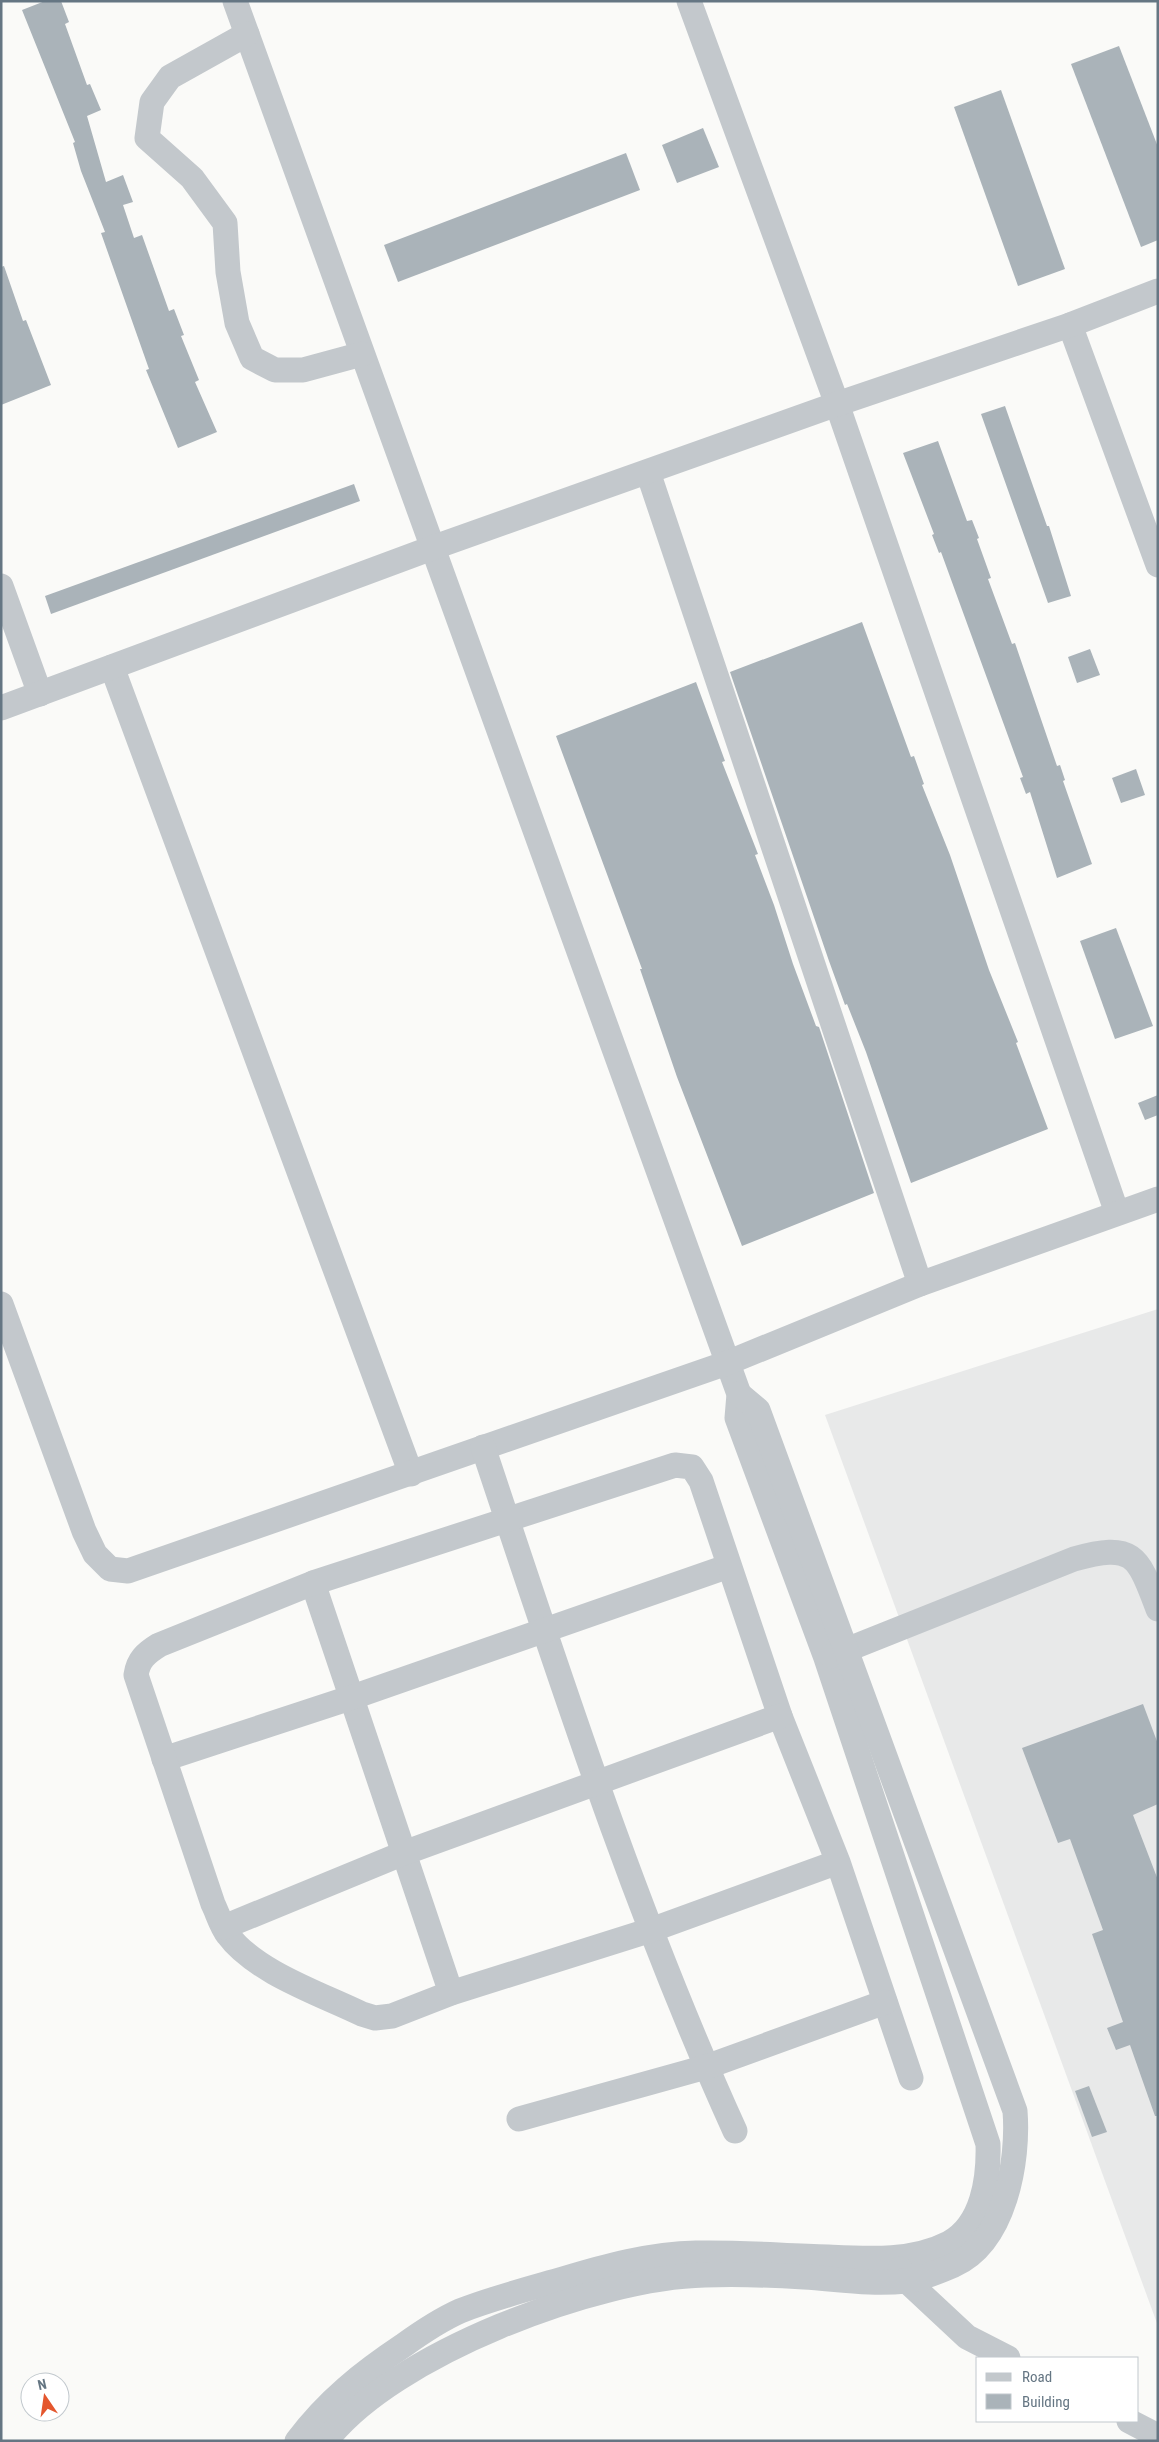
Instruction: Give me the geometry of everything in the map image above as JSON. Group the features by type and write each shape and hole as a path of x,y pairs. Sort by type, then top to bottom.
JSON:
{"lane":[{"path":"235,1 727,1363 739,1394 758,1410 988,2144 989,2167 976,2213 960,2236 935,2249 894,2258 696,2253 649,2257 609,2265 489,2301 459,2312 429,2327 383,2358 340,2391 315,2417 297,2441"},
{"path":"689,1 837,404 1117,1213"},
{"path":"247,34 170,77 152,102 148,138 192,178 225,223 228,272 237,323 252,358 275,370 303,370 362,354"},
{"path":"1,708 432,548 837,404 1070,325 1158,291"},
{"path":"1070,325 1158,565"},
{"path":"648,472 920,1284"},
{"path":"1,586 40,694"},
{"path":"112,667 411,1474"},
{"path":"1,1304 84,1531 95,1554 110,1569 128,1571 727,1363 920,1284 1158,1199"},
{"path":"483,1447 596,1782 650,1930 706,2067 735,2131"},
{"path":"838,1862 650,1930 451,1993 392,2016 375,2018 362,2014 266,1968 244,1953 224,1927 213,1904 136,1676 138,1664 146,1653 159,1645 313,1583 507,1518 682,1464 692,1467 702,1481 780,1716 838,1862 911,2078"},
{"path":"836,1654 1074,1559 1098,1552 1115,1552 1132,1557 1146,1577 1158,1609"},
{"path":"164,1758 352,1697 729,1566"},
{"path":"313,1583 451,1993"},
{"path":"326,2441 334,2431 371,2398 396,2380 475,2336 525,2316 609,2290 703,2275 802,2276 877,2282 907,2281 956,2264 974,2253 988,2236 1003,2204 1014,2167 1018,2139 1015,2111 836,1654"},
{"path":"224,1927 404,1853 780,1716"},
{"path":"519,2119 706,2067 885,2002"},
{"path":"894,2258 907,2281 967,2337 1006,2357"},
{"path":"1131,2422 1158,2436"}],"shaded area":[{"path":"1158,1309 1158,2326 825,1415"}],"building":[{"path":"45,1 61,1 69,22 65,24 87,85 90,84 101,110 87,116 106,182 123,175 133,202 123,205 134,238 142,235 169,311 174,309 184,335 181,336 199,380 195,382 217,432 178,448 146,370 149,369 101,233 105,232 81,171 73,143 75,142 22,10"},
{"path":"1119,46 1158,147 1158,240 1141,247 1071,64"},
{"path":"1001,90 1065,269 1018,286 954,107"},
{"path":"703,128 719,167 677,183 662,145"},
{"path":"626,153 640,190 398,282 384,245"},
{"path":"4,266 23,321 26,320 51,385 1,405 1,267"},
{"path":"1005,406 1047,526 1049,526 1071,596 1048,603 981,414"},
{"path":"938,441 967,521 972,520 979,538 977,539 991,578 988,579 1012,644 1015,643 1057,766 1060,765 1065,780 1063,781 1092,864 1057,878 1030,792 1026,794 1020,778 1023,777 903,453"},
{"path":"354,484 360,501 51,614 45,596"},
{"path":"862,622 911,757 914,756 924,784 922,785 950,855 989,970 1018,1042 1016,1043 1048,1129 911,1183 866,1052 847,1004 845,1005 829,961 730,672"},
{"path":"1090,649 1100,675 1077,683 1068,657"},
{"path":"696,682 725,761 722,762 758,854 755,855 793,964 816,1026 819,1027 874,1193 742,1246 677,1077 640,969 642,969 556,736"},
{"path":"1136,769 1145,795 1121,803 1112,778"},
{"path":"1116,928 1153,1026 1115,1039 1080,941"},
{"path":"1158,1095 1158,1115 1145,1120 1138,1103"},
{"path":"1143,1704 1158,1744 1158,1804 1133,1815 1158,1880 1158,2116 1155,2116 1130,2045 1116,2050 1107,2028 1123,2022 1092,1934 1103,1930 1070,1839 1058,1843 1022,1748"},
{"path":"1089,2086 1107,2132 1092,2137 1075,2091"}]}
